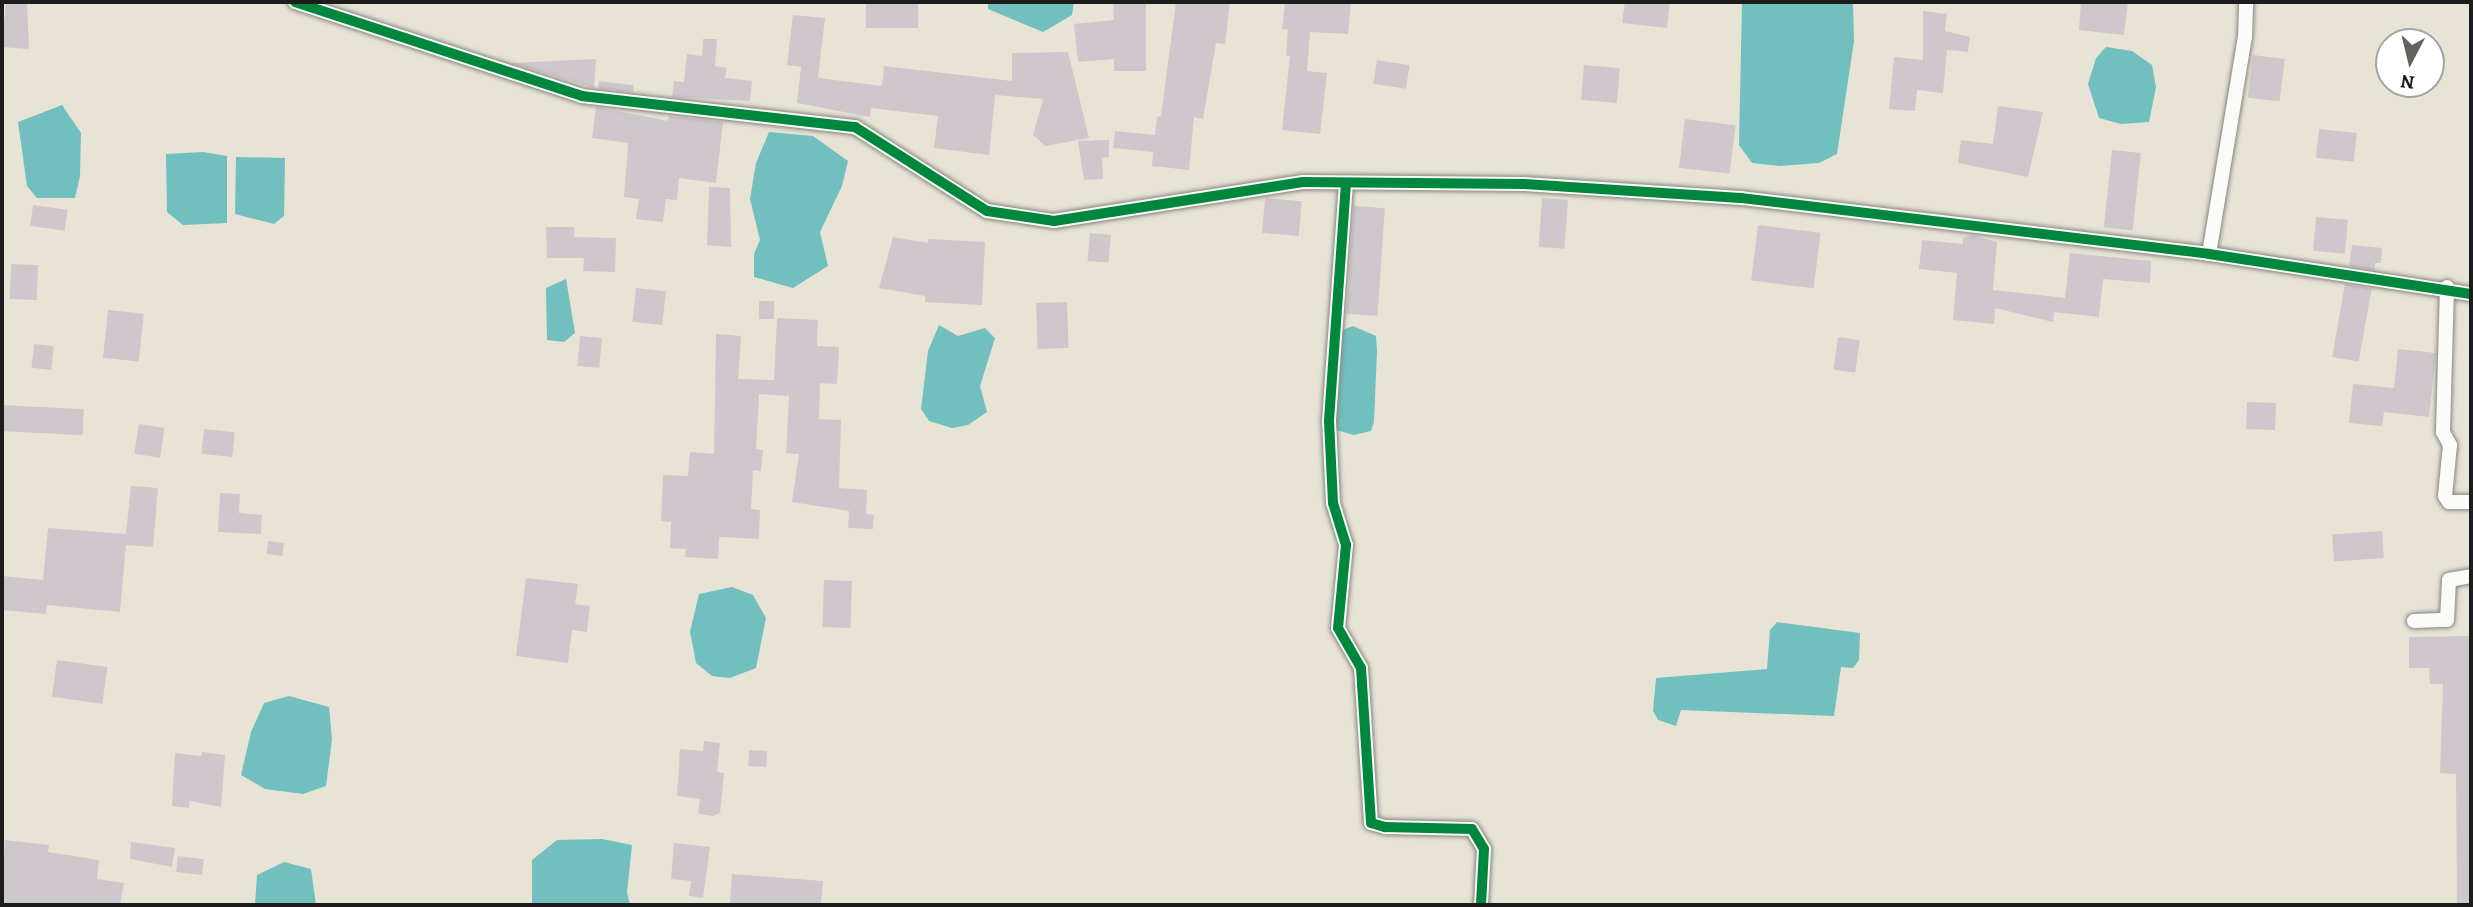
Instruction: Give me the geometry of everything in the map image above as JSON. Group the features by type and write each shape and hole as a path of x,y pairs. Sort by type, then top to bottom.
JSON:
{"street":[{"path":"295,2 582,96 855,127 987,211 1054,221 1303,182 1524,184 1741,198 2209,254 2447,287 2471,294"},
{"path":"2209,254 2245,37 2246,2"},
{"path":"1346,183 1329,421 1333,503 1346,545 1338,628 1361,668 1371,823 1385,827 1472,829 1485,849 1481,905"},
{"path":"2447,287 2443,432 2450,445 2445,496 2449,502 2471,502"},
{"path":"2414,621 2447,620 2449,580 2471,576"}],"water":[{"path":"988,2 1074,2 1072,15 1043,32 988,9"},
{"path":"1742,2 1853,2 1854,41 1837,154 1819,163 1780,166 1752,163 1739,145"},
{"path":"2106,47 2132,51 2152,65 2156,87 2149,122 2121,124 2099,118 2088,84 2096,58"},
{"path":"62,105 81,133 80,176 75,198 37,198 27,186 18,122"},
{"path":"769,132 813,136 848,161 842,186 820,232 828,266 793,288 754,277 754,254 760,240 750,199 756,163"},
{"path":"203,152 227,156 227,223 183,225 167,212 166,154"},
{"path":"236,157 285,158 284,216 274,224 235,214"},
{"path":"566,279 575,333 564,342 547,340 546,288"},
{"path":"939,325 958,336 985,328 995,338 980,386 987,412 968,425 952,428 929,421 921,409 928,351"},
{"path":"1353,326 1376,336 1377,351 1374,422 1371,431 1354,435 1333,429 1340,331"},
{"path":"732,587 753,595 766,618 756,668 730,678 712,676 696,663 690,632 699,594"},
{"path":"1777,622 1860,633 1859,660 1853,668 1841,667 1834,716 1681,710 1676,726 1658,720 1653,711 1656,678 1767,669 1770,630"},
{"path":"289,696 329,707 332,739 326,786 303,794 265,789 241,775 251,732 264,703"},
{"path":"602,839 632,845 627,892 630,905 532,905 532,860 557,840"},
{"path":"284,862 311,869 316,905 255,905 257,875"}],"building":[{"path":"6,2 27,2 29,49 2,47"},
{"path":"866,2 918,2 918,28 866,28"},
{"path":"1113,2 1146,2 1146,71 1114,71 1114,59 1078,62 1074,24 1114,20"},
{"path":"1176,2 1230,2 1225,44 1216,43 1203,119 1194,117 1189,170 1152,166 1153,152 1113,148 1115,131 1155,135 1157,117 1161,116"},
{"path":"1285,2 1351,2 1348,34 1310,32 1307,71 1327,73 1320,134 1282,130 1290,56 1286,56 1288,30 1282,29"},
{"path":"1625,2 1670,2 1667,28 1622,23"},
{"path":"2081,2 2128,2 2124,35 2079,30"},
{"path":"1923,11 1947,14 1945,31 1970,37 1968,52 1947,50 1943,93 1917,90 1915,111 1889,109 1894,57 1923,60"},
{"path":"793,15 825,18 818,78 882,86 884,66 1012,81 1012,53 1068,52 1089,138 1045,146 1033,135 1043,99 995,95 989,155 934,148 938,116 871,108 870,117 797,103 801,67 787,65"},
{"path":"703,39 717,39 715,66 727,68 725,78 752,81 750,101 672,97 674,81 684,82 687,54 702,56"},
{"path":"2253,55 2285,59 2280,102 2248,98"},
{"path":"596,59 594,88 511,63"},
{"path":"1377,60 1410,65 1406,89 1373,84"},
{"path":"1584,65 1620,68 1617,103 1581,100"},
{"path":"599,81 634,85 633,92 598,88"},
{"path":"1998,106 2043,112 2028,177 1958,163 1961,140 1993,144"},
{"path":"596,107 668,121 669,116 723,122 716,183 679,178 677,200 666,199 663,222 636,219 639,199 624,197 628,143 592,138"},
{"path":"1685,119 1736,125 1730,174 1679,168"},
{"path":"2319,129 2357,133 2354,162 2316,158"},
{"path":"1109,140 1109,157 1102,158 1103,179 1084,180 1078,141"},
{"path":"2112,150 2141,153 2133,231 2104,228"},
{"path":"709,187 730,188 731,247 707,245"},
{"path":"1265,198 1302,201 1299,236 1262,233"},
{"path":"1542,198 1568,200 1565,249 1539,247"},
{"path":"33,205 68,210 65,231 30,226"},
{"path":"1354,206 1385,208 1377,316 1346,314"},
{"path":"2316,217 2348,220 2345,254 2313,251"},
{"path":"1758,225 1821,233 1814,288 1751,281"},
{"path":"546,227 574,227 574,237 616,238 615,272 583,271 584,258 547,258"},
{"path":"1090,233 1111,235 1108,263 1088,261"},
{"path":"1973,235 1997,242 1993,290 2065,298 2070,253 2151,261 2150,283 2103,279 2099,317 2054,312 2053,322 1995,308 1994,324 1953,320 1957,273 1919,269 1922,240 1963,244 1963,238"},
{"path":"893,237 928,243 928,239 985,242 982,305 925,302 925,296 879,288"},
{"path":"2352,245 2382,248 2381,263 2375,263 2375,270 2349,266"},
{"path":"11,264 38,265 37,300 10,299"},
{"path":"2345,284 2372,289 2359,362 2332,357"},
{"path":"636,288 666,291 662,325 632,322"},
{"path":"759,301 774,301 774,319 759,319"},
{"path":"1067,302 1069,348 1038,349 1036,303"},
{"path":"108,310 144,314 139,362 103,358"},
{"path":"777,318 818,320 817,346 839,347 837,384 820,383 819,419 841,420 839,488 867,490 866,514 874,515 873,529 848,528 849,511 792,502 799,454 786,453 789,396 759,394 756,449 763,450 761,471 753,470 751,509 760,510 759,539 719,537 718,559 685,557 686,549 670,548 671,522 661,521 663,475 688,476 690,452 714,454 716,334 741,336 738,379 774,380"},
{"path":"580,336 602,338 599,368 577,366"},
{"path":"1838,337 1860,340 1855,373 1833,370"},
{"path":"34,344 54,346 51,370 31,368"},
{"path":"2398,349 2436,353 2429,417 2384,412 2382,426 2349,423 2353,384 2394,388"},
{"path":"2247,402 2276,403 2275,430 2246,429"},
{"path":"2,405 84,409 83,435 2,431"},
{"path":"139,424 165,428 160,458 134,454"},
{"path":"204,429 235,432 232,457 201,454"},
{"path":"131,486 158,488 153,547 126,545 120,612 47,605 46,614 2,610 2,576 43,580 48,528 126,534"},
{"path":"220,493 240,494 239,513 262,515 261,534 218,532"},
{"path":"2382,531 2384,558 2334,561 2332,534"},
{"path":"268,541 284,543 282,556 266,554"},
{"path":"526,578 578,584 575,604 590,606 587,632 572,630 568,663 516,656"},
{"path":"824,580 852,581 850,628 822,627"},
{"path":"2471,636 2471,905 2457,905 2456,774 2440,773 2443,684 2430,684 2429,668 2409,668 2409,637"},
{"path":"57,660 108,667 102,704 52,697"},
{"path":"704,741 720,743 717,772 724,773 720,813 713,816 698,814 700,799 677,796 680,749 703,751"},
{"path":"749,750 767,751 766,767 748,766"},
{"path":"202,752 225,755 221,807 190,801 189,808 172,806 175,753 201,756"},
{"path":"5,840 49,845 48,852 99,860 97,879 124,883 120,905 2,905"},
{"path":"131,842 175,848 172,867 130,859"},
{"path":"674,843 710,847 703,898 689,896 691,881 671,879"},
{"path":"178,856 204,859 202,875 176,872"},
{"path":"732,874 823,881 821,905 730,905"}],"cycle path":[{"path":"295,2 582,96 855,127 987,211 1054,221 1303,182 1524,184 1741,198 2209,254 2471,294"},
{"path":"1346,183 1329,421 1333,503 1346,545 1338,628 1361,668 1371,823 1385,827 1472,829 1484,849 1481,905"}]}
